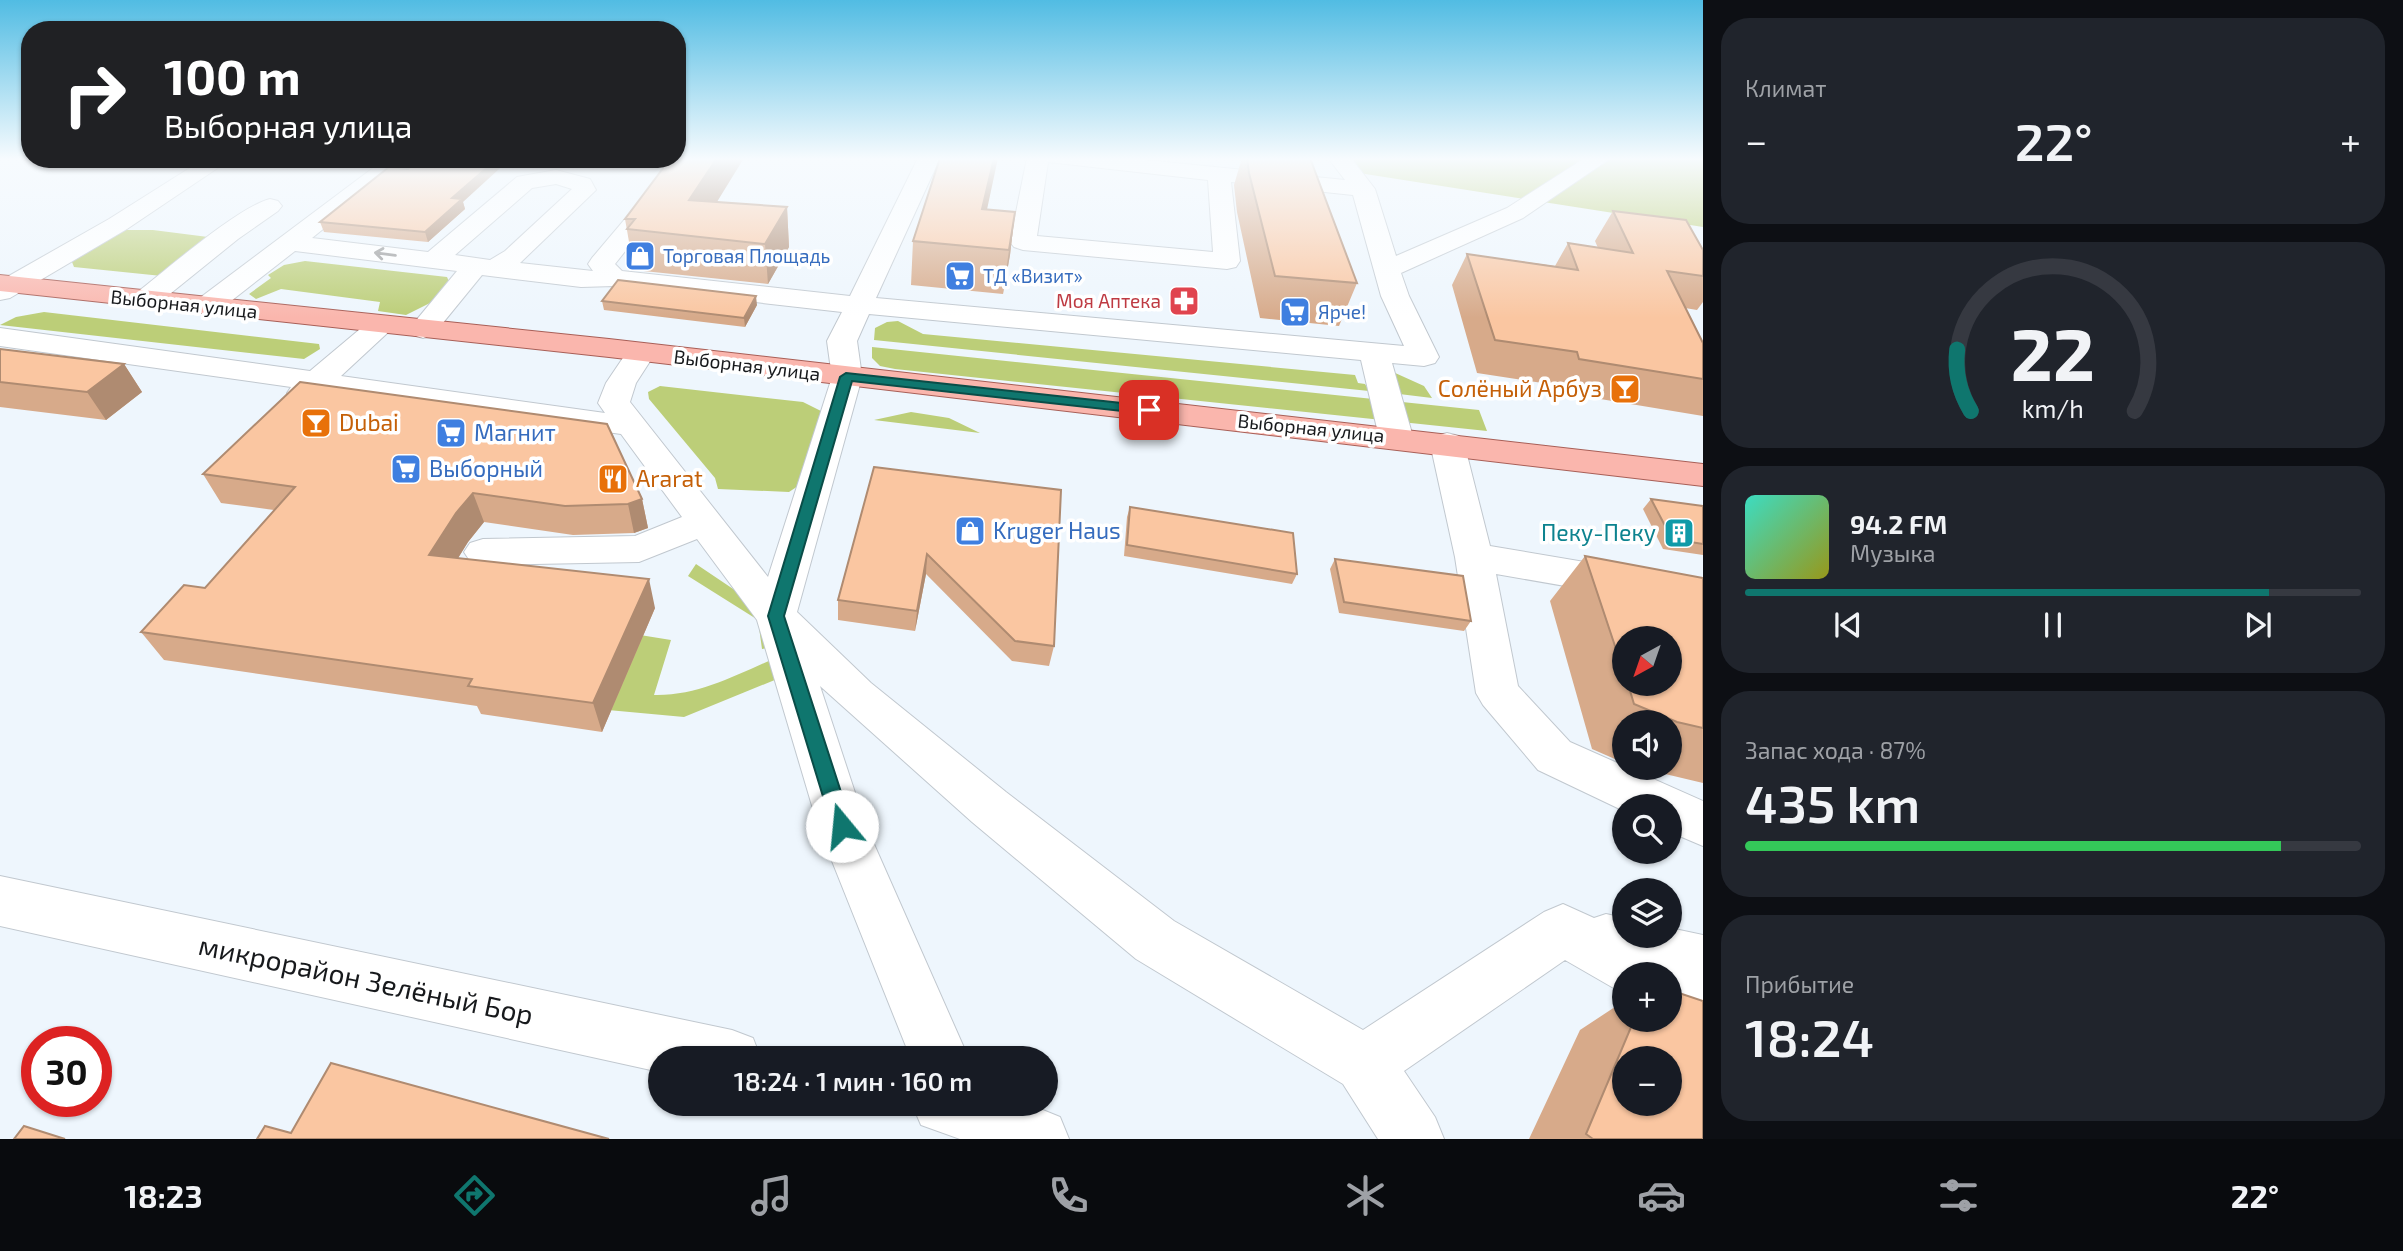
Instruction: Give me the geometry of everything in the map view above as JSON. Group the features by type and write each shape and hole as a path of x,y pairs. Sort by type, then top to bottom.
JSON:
{"main road":[{"name":"Выборная улица","path":"4,287 641,352 1447,443 1703,475"}],"street":[{"path":"4,287 138,211"},
{"path":"145,300 262,211"},
{"path":"207,306 333,211"},
{"path":"434,260 492,211"},
{"path":"424,329 487,265 514,256 562,211"},
{"path":"614,278 600,264 644,211"},
{"path":"903,211 842,341 846,377 776,616 842,826 931,1046"},
{"path":"1029,211 1023,242 1227,261 1222,211"},
{"path":"293,243 487,265 581,279 614,278 858,305 1375,355 1424,357 1395,296 1370,211"},
{"path":"1388,269 1518,211"},
{"path":"286,409 382,325"},
{"path":"0,337 631,426"},
{"path":"641,352 621,383 614,403 776,616 856,695 989,807 1155,940 1364,1063 1413,1139"},
{"path":"1375,355 1396,438"},
{"path":"1447,443 1474,557 1498,693 1554,755 1637,794"},
{"path":"483,552 639,549 704,522"},
{"path":"1474,557 1703,596"},
{"path":"1682,815 1703,824"},
{"name":"микрорайон Зелёный Бор","path":"0,901 672,1046"},
{"path":"1364,1063 1563,930 1703,962"},
{"path":"1563,930 1621,962"},
{"path":"1682,996 1703,1007"},
{"path":"994,1116 1038,1139"}],"green space":[{"path":"1602,211 1703,211 1703,227"},
{"path":"120,230 153,230 208,237 162,276 74,267 72,262 79,251"},
{"path":"305,261 447,277 451,286 432,302 406,315 378,311 380,302 281,289 256,299 249,294 271,278 268,275 284,265"},
{"path":"44,312 319,344 320,349 304,359 0,325 16,317"},
{"path":"898,321 923,334 1355,375 1358,383 1365,384 1369,391 874,340 875,328 887,322"},
{"path":"872,347 1479,410 1487,431 895,369 880,366 872,358"},
{"path":"1393,372 1424,386 1432,398 1391,393"},
{"path":"660,386 803,402 821,411 801,484 789,492 718,489 715,478 649,399 648,392"},
{"path":"911,412 949,418 980,433 874,420"},
{"path":"696,564 769,613 778,646 762,649 758,620 688,576"},
{"path":"640,635 671,640 654,695 700,689 771,660 782,677 684,717 608,710"}],"building":[{"path":"334,211 448,211 425,232 320,222"},
{"path":"631,211 785,211 765,244 627,229 635,219 625,219"},
{"path":"923,211 1015,212 1009,250 913,241"},
{"path":"1259,211 1330,211 1357,283 1275,276"},
{"path":"1613,211 1686,220 1703,250 1703,276 1667,271 1703,343 1703,379 1579,359 1577,352 1495,340 1467,254 1578,270 1568,243 1633,253"},
{"path":"618,280 756,296 744,318 602,301"},
{"path":"0,349 124,364 87,392 0,382"},
{"path":"300,382 607,424 642,499 628,504 565,506 473,493 456,513 429,555 649,579 593,703 468,686 472,679 141,632 184,585 205,588 295,487 203,474"},
{"path":"874,467 1061,490 1054,646 1015,641 927,554 917,611 838,600"},
{"path":"1651,499 1703,506 1703,544 1672,539"},
{"path":"1130,507 1293,533 1297,574 1127,545"},
{"path":"1585,556 1703,578 1703,728 1682,723 1682,710 1648,710 1634,704 1632,696 1682,696 1682,626 1612,626 1612,637"},
{"path":"1335,559 1463,576 1471,621 1344,602"},
{"path":"1682,994 1703,1001 1703,1139 1593,1139 1586,1134 1612,1072 1612,1116 1682,1116 1682,1046 1623,1046 1629,1032 1682,1032"},
{"path":"331,1063 609,1139 257,1139 265,1126 291,1133"},
{"path":"24,1126 65,1139 14,1139"}],"place":[{"name":"Торговая Площадь","path":"640,256"},
{"name":"ТД «Визит»","path":"960,276"},
{"name":"Моя Аптека","path":"1184,301"},
{"name":"Ярче!","path":"1295,312"},
{"name":"Солёный Арбуз","path":"1625,389"},
{"name":"Dubai","path":"316,423"},
{"name":"Магнит","path":"451,433"},
{"name":"Выборный","path":"406,469"},
{"name":"Ararat","path":"613,479"},
{"name":"Kruger Haus","path":"970,531"},
{"name":"Пеку-Пеку","path":"1679,533"}],"route":[{"path":"842,826 776,616 846,377 1149,410"}]}
